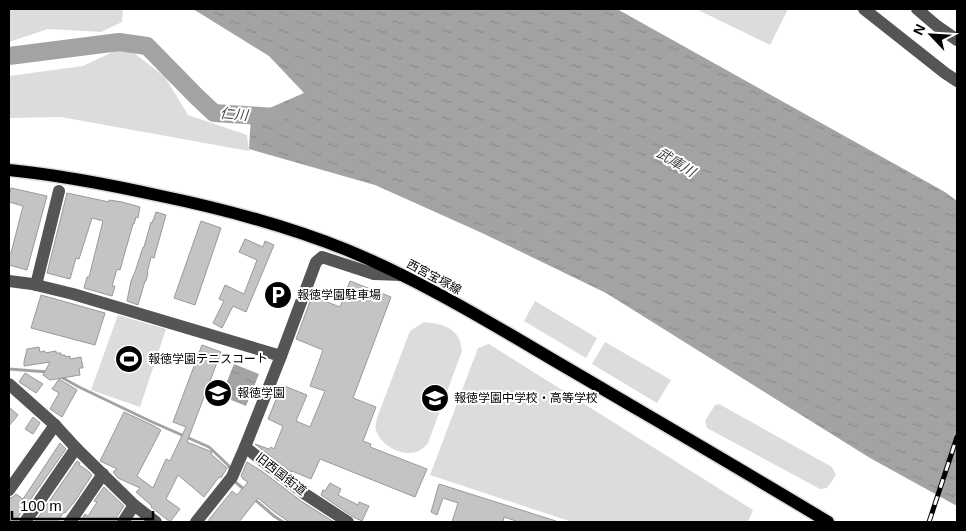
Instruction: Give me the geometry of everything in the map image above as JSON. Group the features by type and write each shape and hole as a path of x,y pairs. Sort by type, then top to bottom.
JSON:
{"main road":[{"name":"西宮宝塚線","path":"9,170 122,188 228,211 298,231 404,275 492,324 828,522"},
{"name":"西宮宝塚線","path":"806,509 836,522"}],"street":[{"path":"864,9 957,81"},
{"path":"917,9 937,26 956,36"},
{"path":"36,284 59,191"},
{"name":"旧西国街道","path":"348,522 305,494 245,447 316,262 322,257 374,274 404,275"},
{"path":"9,281 36,284 73,294 281,356"},
{"path":"9,384 55,424 76,448 134,505 156,522"},
{"path":"9,490 55,424"},
{"path":"196,522 232,477 245,447"},
{"path":"25,522 76,448"},
{"path":"70,522 103,474"},
{"path":"123,522 134,505"}],"shaded area":[{"path":"9,9 123,9 122,22 101,32 48,29 9,42"},
{"path":"696,9 788,9 770,45"},
{"path":"121,48 134,53 165,77 188,115 247,135 249,151 61,117 9,118 9,76 83,66"},
{"path":"535,301 597,338 586,358 524,321"},
{"name":"報徳学園テニスコート","path":"118,315 166,329 140,407 91,390"},
{"path":"424,322 444,326 454,332 461,343 462,351 428,443 419,451 406,453 388,446 379,436 376,424 410,331"},
{"path":"605,342 671,380 657,403 592,364"},
{"path":"489,344 753,510 748,522 572,522 430,475 478,348"},
{"path":"719,404 832,467 836,475 827,488 820,489 707,428 705,421 715,405"}],"water":[{"name":"武庫川","path":"193,9 617,9 945,192 957,201 957,506 870,458 606,293 482,233 375,185 249,149 251,116 304,93 269,56"},
{"path":"234,364 259,374 246,406 221,396"}],"building":[{"path":"11,188 47,196 27,270 9,265 9,252 11,253 23,206 9,202"},
{"path":"67,193 109,202 109,200 122,202 140,207 138,218 136,217 133,224 120,270 117,269 112,286 115,286 112,296 84,288 87,277 89,277 103,221 92,218 79,259 76,258 70,279 47,273"},
{"path":"156,212 166,215 154,258 151,257 138,305 127,301 131,281"},
{"path":"201,221 221,228 195,305 174,298"},
{"path":"245,239 263,247 265,241 274,245 246,312 233,306 222,328 213,323 224,301 219,299 225,285 244,294 257,260 239,252"},
{"path":"350,281 391,297 353,398 376,407 363,441 371,444 370,447 427,469 415,497 320,459 311,479 291,472 255,444 274,449 283,426 268,419 282,385 307,395 296,421 310,427 325,391 310,386 323,350 296,339 312,296 340,307"},
{"path":"41,295 105,313 95,345 31,328"},
{"path":"202,345 221,352 187,442 212,452 211,454 227,468 221,478 219,477 204,497 178,475 166,499 180,509 170,522 136,492 140,488 118,478 113,472 117,469 100,461 124,412 154,426 161,430 137,476 153,488 166,459 170,461 186,427 173,422"},
{"path":"39,347 40,352 56,351 56,353 65,355 65,357 70,356 70,359 81,357 83,368 79,368 80,375 50,380 43,375 50,362 24,366 27,349"},
{"path":"25,373 43,384 36,393 19,382"},
{"path":"59,379 77,390 62,417 50,409 59,393 52,389"},
{"path":"9,407 18,415 9,426"},
{"path":"33,417 40,423 33,434 25,429"},
{"path":"60,443 66,449 18,517 17,522 9,522 9,498 16,494 23,499"},
{"path":"77,461 80,463 79,465 92,475 75,501 57,522 35,522"},
{"path":"247,462 334,522 289,522 258,498 239,522 207,522 232,491 237,495 248,482 241,476"},
{"path":"330,483 341,489 338,495 358,505 359,502 369,506 362,521 321,495"},
{"path":"439,484 556,521 519,522 504,517 503,522 452,522 458,503 443,498 437,515 431,512"},
{"path":"104,487 124,506 115,522 80,522 85,514 88,516 97,502 94,501"}],"waterway":[{"name":"仁川","path":"9,56 119,42 147,46 214,113 275,117"},
{"path":"9,369 48,372"},
{"path":"61,377 150,421 209,447 231,470"},
{"path":"234,481 245,490"},
{"path":"253,498 283,522"}],"railway":[{"path":"929,522 957,437"}],"place":[{"name":"報徳学園駐車場","path":"278,295"},
{"name":"報徳学園テニスコート","path":"129,359"},
{"name":"報徳学園","path":"218,393"},
{"name":"報徳学園中学校・高等学校","path":"435,398"}]}
